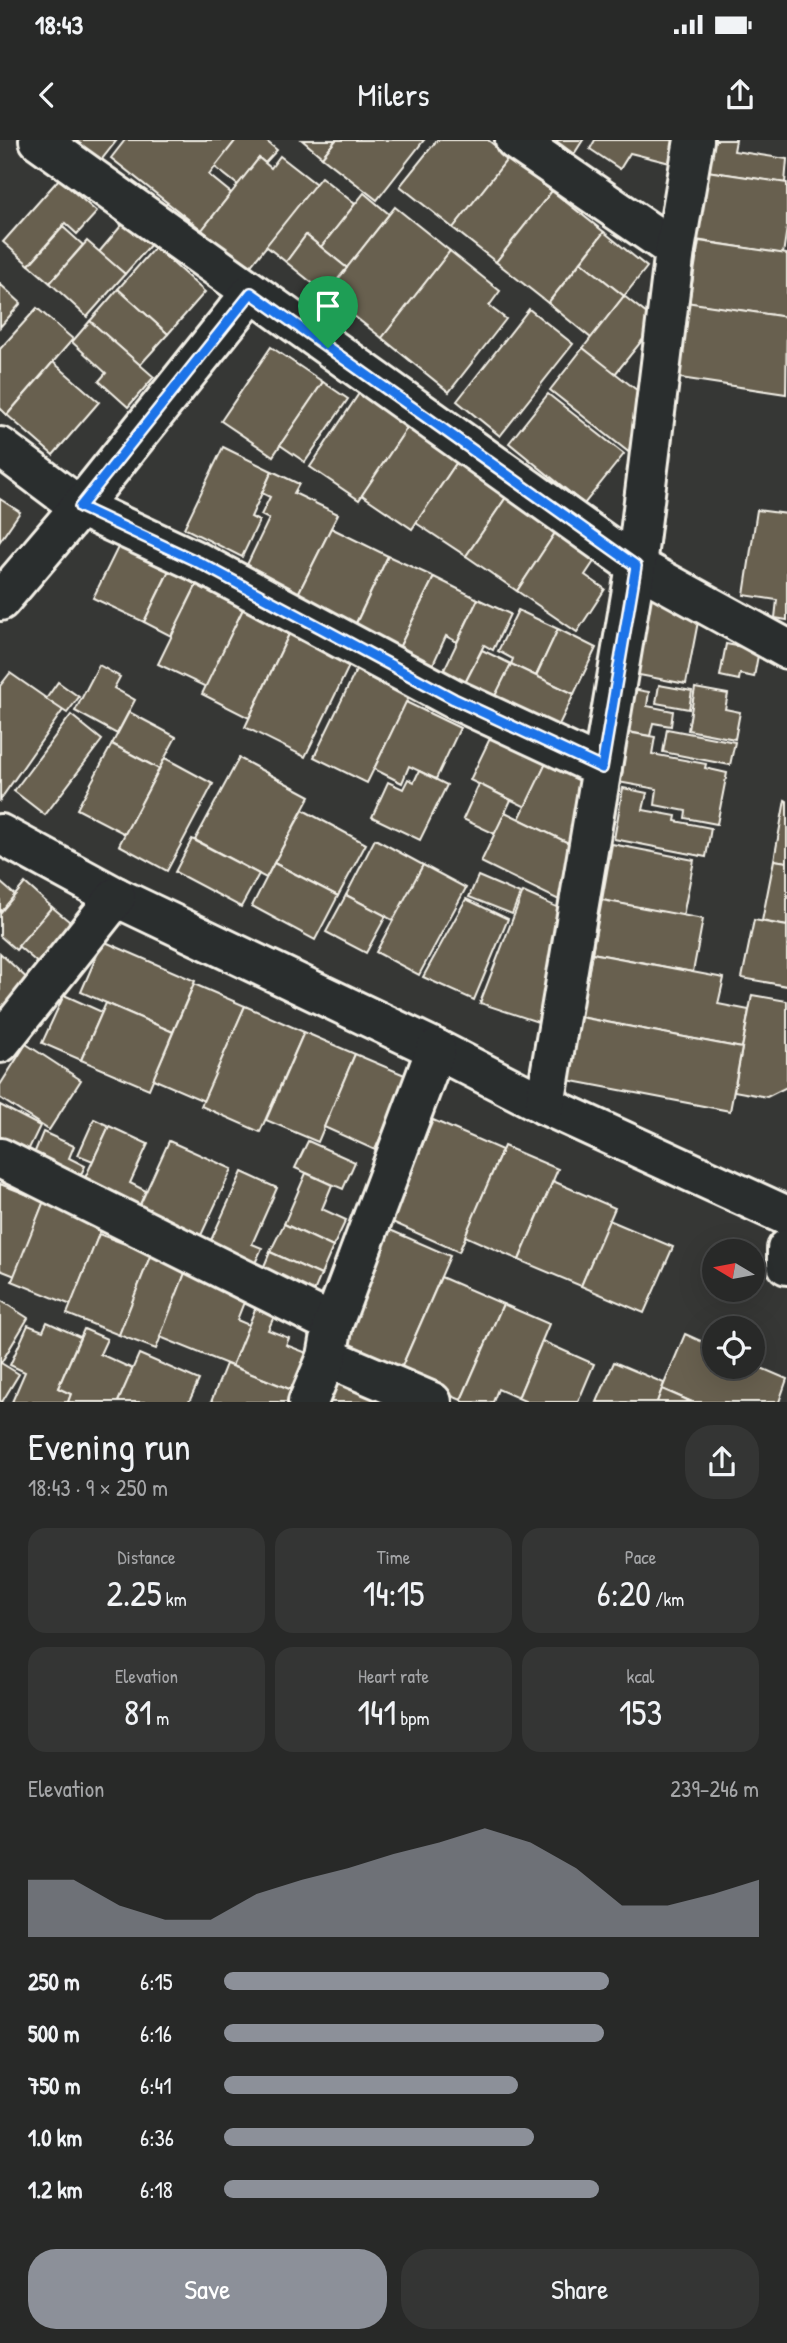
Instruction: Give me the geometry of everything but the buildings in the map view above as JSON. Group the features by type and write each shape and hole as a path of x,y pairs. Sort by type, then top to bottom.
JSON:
{"street":[{"path":"39,140 636,566 787,649"},
{"path":"515,140 675,250"},
{"path":"545,1105 636,566 675,250 694,140"},
{"path":"0,601 80,507 251,293"},
{"path":"0,447 80,507 198,562 454,699 602,768"},
{"path":"0,835 116,897 436,1049 545,1105 787,1216"},
{"path":"0,1044 116,897"},
{"path":"308,1402 436,1049"},
{"path":"0,1158 330,1341 432,1402"},
{"path":"787,1249 787,1265"}],"route":[{"path":"251,293 328,348 636,566 602,768 454,699 198,562 80,507 251,293"}]}
